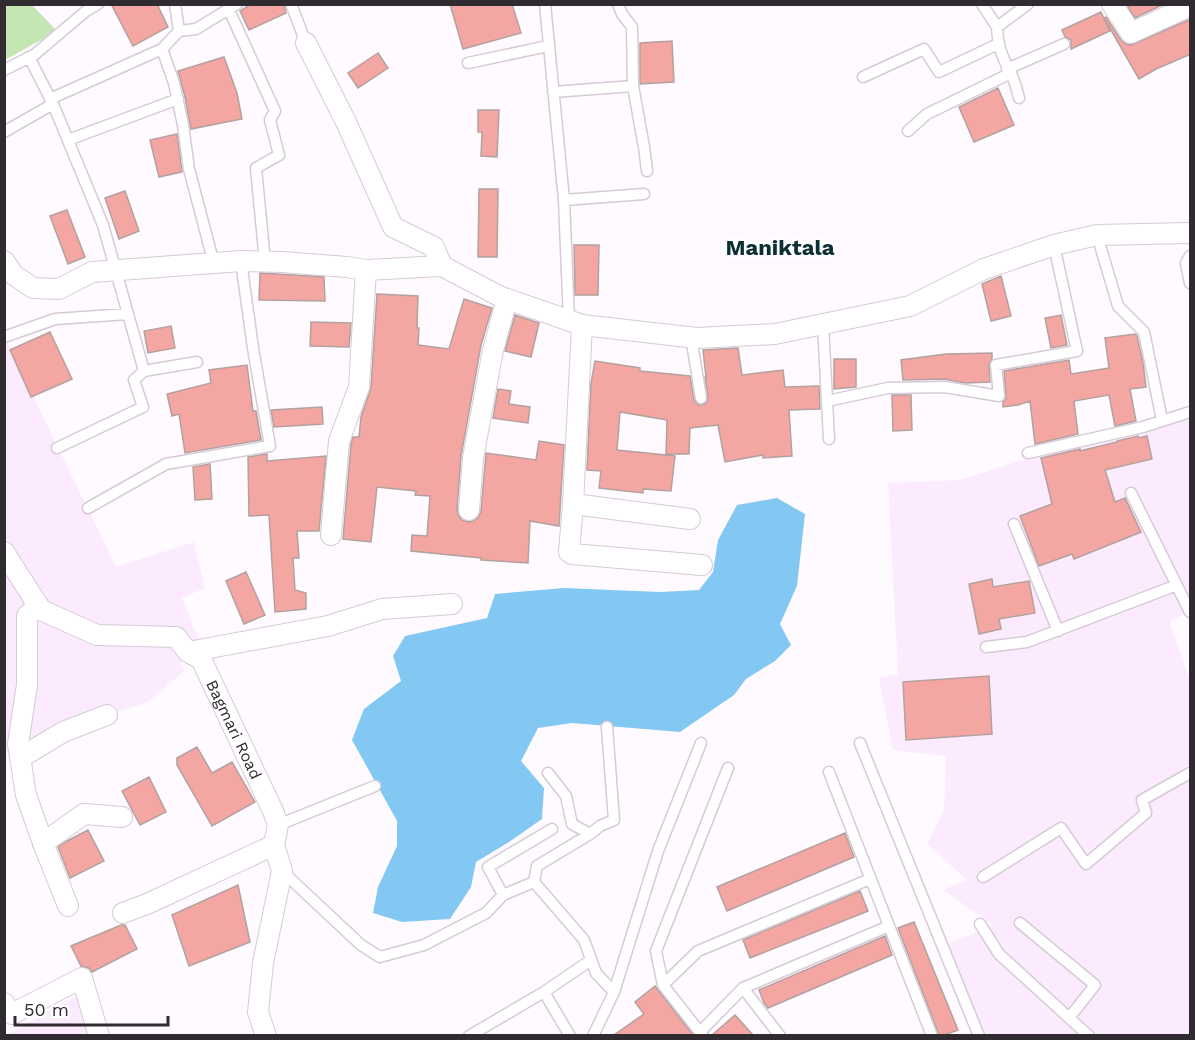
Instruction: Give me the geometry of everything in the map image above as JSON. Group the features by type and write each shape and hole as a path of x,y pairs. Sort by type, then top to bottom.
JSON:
{"street":[{"path":"1112,4 1131,33 1191,6"},
{"path":"306,43 346,122 393,227 434,247 442,266"},
{"path":"4,261 14,274 33,288 60,288 92,272 241,261 366,270 442,266 507,299 575,322 697,338 775,334 910,306 984,269 1054,245 1096,235 1191,233"},
{"path":"332,535 339,441 359,387 366,270"},
{"path":"469,510 473,458 493,350 507,299"},
{"path":"575,322 573,504 569,552 702,565"},
{"path":"573,504 690,519"},
{"name":"Bagmari Road","path":"4,552 41,610 98,635 176,637 188,652 201,659 278,825"},
{"path":"188,652 328,626 382,609 452,604"},
{"path":"38,605 27,616 27,685 18,744 26,795 68,906"},
{"path":"20,758 63,732 107,715"},
{"path":"43,843 84,814 122,817"},
{"path":"266,1035 258,1012 263,963 282,871 274,845 278,825"},
{"path":"123,913 274,845"},
{"path":"5,1005 12,1014 82,978 99,1035"}],"lane":[{"path":"4,70 34,55 86,11 98,4"},
{"path":"175,4 179,31"},
{"path":"291,4 306,43"},
{"path":"545,4 575,322"},
{"path":"618,4 632,27 633,86 647,171"},
{"path":"982,4 997,27 998,44 1019,98"},
{"path":"997,27 1028,4"},
{"path":"4,132 52,102 162,49 179,31 196,29 233,7 275,111 270,120 279,155 256,168 265,262"},
{"path":"863,77 924,49 939,72 998,44"},
{"path":"908,131 927,114 1064,44"},
{"path":"468,63 548,46"},
{"path":"162,49 178,99 189,169 214,264"},
{"path":"29,57 52,102 103,225 144,370"},
{"path":"554,92 633,86"},
{"path":"68,140 178,99"},
{"path":"564,200 644,194"},
{"path":"1096,235 1118,306 1144,332 1162,420"},
{"path":"827,401 888,388 922,387 945,387 999,396 996,365 1077,351 1054,245"},
{"path":"1191,256 1186,262 1191,283"},
{"path":"88,508 166,464 270,446 241,261"},
{"path":"4,337 55,320 128,314"},
{"path":"823,324 829,439"},
{"path":"691,337 701,398"},
{"path":"57,448 143,406 134,380 144,370 197,362"},
{"path":"1028,453 1143,427 1191,412"},
{"path":"1131,493 1191,612"},
{"path":"1014,524 1058,631"},
{"path":"986,647 1027,642 1177,585"},
{"path":"534,882 537,866 600,826 614,820 607,727"},
{"path":"593,1035 614,992 658,851 701,742"},
{"path":"861,743 979,1035"},
{"path":"728,768 656,951 663,985 702,1034 743,988 889,926"},
{"path":"828,772 932,1035"},
{"path":"983,877 1061,828 1086,864 1146,813 1142,800 1191,772"},
{"path":"548,773 566,796 572,824 590,834"},
{"path":"278,825 375,786"},
{"path":"503,895 488,867 552,829"},
{"path":"282,871 361,945 381,957 424,945 486,913 503,895 534,882"},
{"path":"663,985 698,951 870,879"},
{"path":"534,882 584,940 596,973 614,992"},
{"path":"1020,923 1095,985 1069,1018"},
{"path":"980,924 999,954 1089,1035"},
{"path":"469,1035 544,992 591,960"},
{"path":"743,988 780,1035"},
{"path":"544,992 570,1035"}],"shaded area":[{"path":"4,336 116,567 194,542 205,588 182,598 200,643 103,629 46,606 5,543"},
{"path":"1190,419 1190,612 1169,621 1190,680 1190,1035 985,1035 948,944 993,925 943,890 967,880 927,844 944,810 946,756 893,750 879,678 898,674 888,483 960,480 1032,457 1144,433"},
{"path":"4,566 25,596 22,608 18,686 8,752 4,751"},
{"path":"31,618 111,643 175,645 184,671 148,702 107,715 24,751"},
{"path":"80,994 91,1035 6,1035"}],"green space":[{"path":"5,5 32,5 57,31 5,60"}],"water":[{"path":"777,498 805,514 797,586 780,624 791,645 775,661 746,679 734,695 680,732 572,723 538,728 521,761 544,788 542,819 476,862 471,887 450,919 402,922 373,913 378,887 397,846 397,821 352,740 364,709 401,681 393,656 405,636 487,618 495,594 564,588 660,592 699,590 713,572 718,540 737,505"}],"building":[{"path":"111,4 157,4 168,27 133,46"},
{"path":"251,4 284,4 286,13 249,30 240,11"},
{"path":"450,4 512,4 521,33 463,49"},
{"path":"1133,4 1164,4 1135,18 1128,7"},
{"path":"1101,12 1110,31 1071,49 1071,40 1065,37 1062,30"},
{"path":"1106,17 1121,40 1131,45 1191,19 1191,54 1139,79 1104,18"},
{"path":"672,41 674,82 640,84 640,43"},
{"path":"378,53 388,68 358,88 348,73"},
{"path":"224,57 237,93 242,119 191,129 178,71"},
{"path":"998,88 1014,125 974,142 959,107"},
{"path":"478,110 499,110 497,157 481,156 482,132 478,132"},
{"path":"177,134 182,172 159,177 150,140"},
{"path":"479,189 498,189 497,257 478,257"},
{"path":"125,191 139,231 119,239 105,198"},
{"path":"67,210 85,257 68,264 50,216"},
{"path":"574,245 599,245 598,295 575,295"},
{"path":"260,273 324,277 325,301 259,300"},
{"path":"1001,276 1011,316 991,321 982,284"},
{"path":"377,294 418,296 418,345 449,349 464,299 492,308 481,345 461,456 457,510 462,520 468,522 474,521 479,516 486,453 536,460 539,441 564,445 559,526 530,521 528,563 481,560 481,558 411,551 412,535 427,536 430,496 415,495 416,491 377,487 371,542 343,539 351,444 353,437 359,437 361,417 371,388"},
{"path":"515,315 539,323 531,357 505,351"},
{"path":"1061,315 1067,345 1051,348 1045,318"},
{"path":"311,322 351,323 349,347 310,346"},
{"path":"171,326 175,348 148,353 144,331"},
{"path":"50,332 72,379 31,397 10,350"},
{"path":"1135,334 1143,363 1146,387 1130,389 1136,421 1115,426 1109,395 1074,401 1078,434 1035,444 1030,401 1003,407 1006,399 1004,371 1069,360 1071,374 1109,368 1105,338"},
{"path":"738,348 742,375 783,370 785,387 819,386 820,409 789,410 792,456 763,458 763,455 725,462 718,425 690,428 689,454 666,454 667,420 620,412 617,450 675,456 671,491 643,489 643,493 599,488 601,471 587,470 591,383 595,361 640,368 640,371 690,376 694,400 698,405 702,405 706,403 708,397 703,350"},
{"path":"992,353 989,365 990,382 965,383 944,379 903,380 901,360 946,354"},
{"path":"834,359 856,359 856,387 834,389"},
{"path":"247,365 253,411 256,411 261,440 185,453 179,414 172,416 167,394 211,383 209,370"},
{"path":"498,389 511,391 509,404 530,407 528,423 493,418"},
{"path":"892,395 911,395 912,430 893,431"},
{"path":"322,407 323,424 274,427 271,410"},
{"path":"1138,436 1139,438 1147,436 1152,459 1105,470 1115,502 1125,498 1141,532 1074,559 1072,554 1039,566 1020,516 1052,504 1041,458"},
{"path":"267,454 267,461 326,456 319,531 297,531 299,558 293,558 295,590 306,593 306,609 275,612 269,515 249,516 248,457"},
{"path":"210,464 212,499 195,500 193,467"},
{"path":"246,572 265,615 244,624 226,581"},
{"path":"992,579 993,587 1029,581 1035,613 999,619 1001,629 979,634 969,584"},
{"path":"989,676 992,734 906,740 903,682"},
{"path":"197,747 212,773 232,762 255,802 212,826 177,765 177,758"},
{"path":"149,777 166,812 140,825 122,791"},
{"path":"88,830 104,861 70,878 58,847"},
{"path":"845,833 854,857 727,911 717,887"},
{"path":"238,885 250,942 189,966 172,915"},
{"path":"860,891 868,911 750,958 743,940"},
{"path":"914,922 958,1030 944,1035 939,1035 898,928"},
{"path":"125,925 137,949 92,972 89,968 81,966 71,946"},
{"path":"885,936 892,955 768,1008 764,1003 759,990"},
{"path":"655,986 693,1035 614,1035 644,1014 635,1002"},
{"path":"735,1015 753,1035 712,1035"}],"district":[{"name":"Maniktala","path":"780,247"}]}
